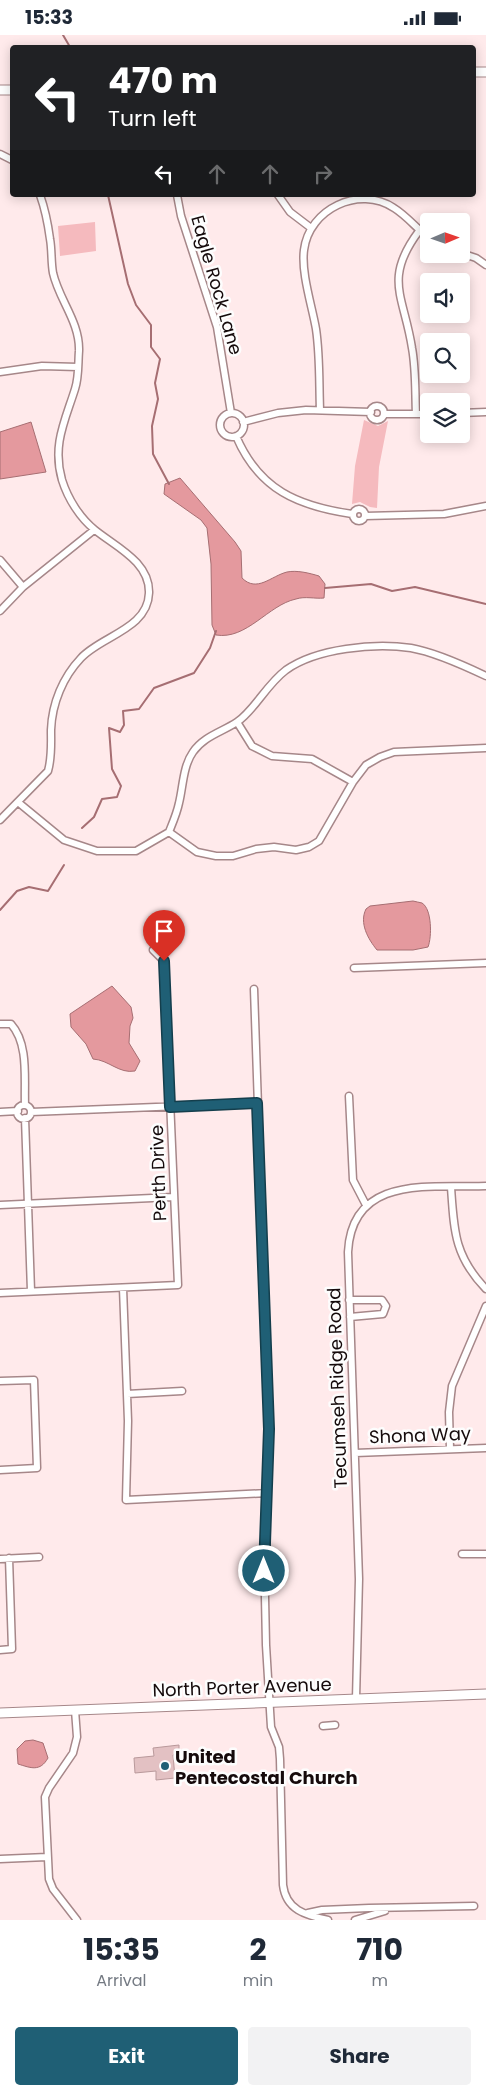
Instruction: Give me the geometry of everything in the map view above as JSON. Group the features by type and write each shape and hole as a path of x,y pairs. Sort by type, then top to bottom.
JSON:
{"main road":[{"name":"North Porter Avenue","path":"0,1713 486,1694"}],"street":[{"path":"0,820 20,803 48,771 51,761 56,699 68,675 81,658 92,648 134,623 146,610 149,594 148,581 143,570 133,559 94,530 80,514 68,495 60,465 59,435 76,387 78,367 77,331 53,273 50,239 40,197"},
{"name":"Eagle Rock Lane","path":"177,197 180,216 217,327 230,413"},
{"path":"279,197 290,212 311,228"},
{"path":"320,409 316,331 303,252 311,228 321,215 336,205 351,199 364,199 394,207 419,231 403,254 398,278 400,300 412,349 416,414"},
{"path":"470,256 486,265"},
{"path":"0,372 42,366 78,367"},
{"path":"243,422 291,411 320,409 371,413 372,408 378,406 384,413 420,414"},
{"path":"470,413 486,412"},
{"path":"230,413 239,416 243,422 241,432 236,437 224,435 220,428 222,417 230,413"},
{"path":"236,437 250,463 278,491 309,505 352,514 359,508 363,510 365,516 444,514 486,506"},
{"path":"0,611 23,587 94,530"},
{"path":"0,559 23,587"},
{"path":"20,803 64,840 97,851 136,851 170,832 179,805 183,778 193,752 214,733 238,722 272,681 288,669 312,657 340,649 412,649 468,667 486,676"},
{"path":"238,722 252,745 272,755 312,759 353,783"},
{"path":"170,832 197,851 216,857 233,856 256,849 274,847 296,850 309,847 319,841 353,783 366,765 380,757 394,752 486,748"},
{"name":"Perth Drive","path":"123,1287 178,1285 164,961 153,950"},
{"path":"354,968 486,963"},
{"path":"254,989 269,1429 264,1564 271,1727 280,1759 284,1892 293,1908 328,1920"},
{"path":"0,1023 11,1024 18,1032 22,1045 25,1105"},
{"path":"349,1096 352,1180 366,1205"},
{"path":"31,1112 257,1103"},
{"path":"25,1105 29,1107 31,1112"},
{"path":"18,1111 20,1107 25,1105"},
{"path":"0,1112 18,1111"},
{"path":"18,1111 20,1116 25,1118"},
{"path":"25,1118 31,1112"},
{"path":"25,1118 31,1291"},
{"name":"Tecumseh Ridge Road","path":"356,1699 359,1593 349,1300 349,1238 359,1214 366,1205 383,1193 398,1189 486,1185"},
{"path":"451,1187 453,1221 458,1247 469,1269 486,1289"},
{"path":"0,1205 174,1197"},
{"path":"0,1293 123,1287 127,1393 126,1500 267,1493"},
{"path":"349,1300 382,1300 386,1306 382,1314 350,1317"},
{"path":"450,1449 449,1412 452,1386 486,1306"},
{"path":"0,1381 34,1380 37,1468 0,1470"},
{"path":"127,1393 182,1391"},
{"name":"Shona Way","path":"355,1453 486,1448"},
{"path":"462,1554 486,1554"},
{"path":"0,1559 39,1557"},
{"path":"0,1650 12,1649 9,1558"},
{"path":"75,1710 75,1746 66,1765 47,1791 45,1806 47,1857 51,1885 77,1920"},
{"path":"323,1726 335,1725"},
{"path":"0,1859 47,1857"},
{"path":"307,1914 322,1910 474,1906"},
{"path":"355,1920 388,1909"}],"shaded area":[{"path":"95,222 96,251 60,256 58,226"},
{"path":"364,420 378,426 388,421 379,467 377,508 360,502 352,504 355,466"},
{"path":"31,422 46,472 0,479 0,432"},
{"path":"180,478 241,551 242,578 253,584 259,584 291,571 311,574 319,576 325,584 324,598 303,598 286,602 238,632 216,635 212,625 211,564 207,528 201,520 164,494 165,484"},
{"path":"413,901 422,903 428,911 430,937 428,947 413,950 377,950 370,941 364,925 363,920 366,909 370,906"},
{"path":"112,986 131,1007 133,1018 130,1026 129,1043 140,1061 135,1071 124,1071 93,1059 86,1044 71,1027 70,1014"},
{"path":"33,1740 43,1743 48,1758 42,1765 35,1768 18,1764 17,1749 25,1741"}],"building":[{"name":"United Pentecostal Church","path":"179,1745 179,1754 173,1755 175,1778 156,1780 156,1771 135,1773 134,1758 154,1756 153,1748"}],"waterway":[{"path":"63,35 69,45"},
{"path":"108,197 128,284 136,305 151,325 151,347 160,359 155,383 158,399 152,426 153,454 169,484"},
{"path":"325,588 371,584 392,591 415,587 486,604"},
{"path":"82,828 94,817 102,799 117,797 121,786 112,769 109,728 120,732 124,725 123,711 139,709 154,688 194,673 210,648 216,631"},
{"path":"0,910 17,891 29,887 48,891 64,865"}],"place":[{"name":"United Pentecostal Church","path":"165,1766"}],"route":[{"path":"164,961 170,1107 257,1103 269,1429 264,1571"}]}
